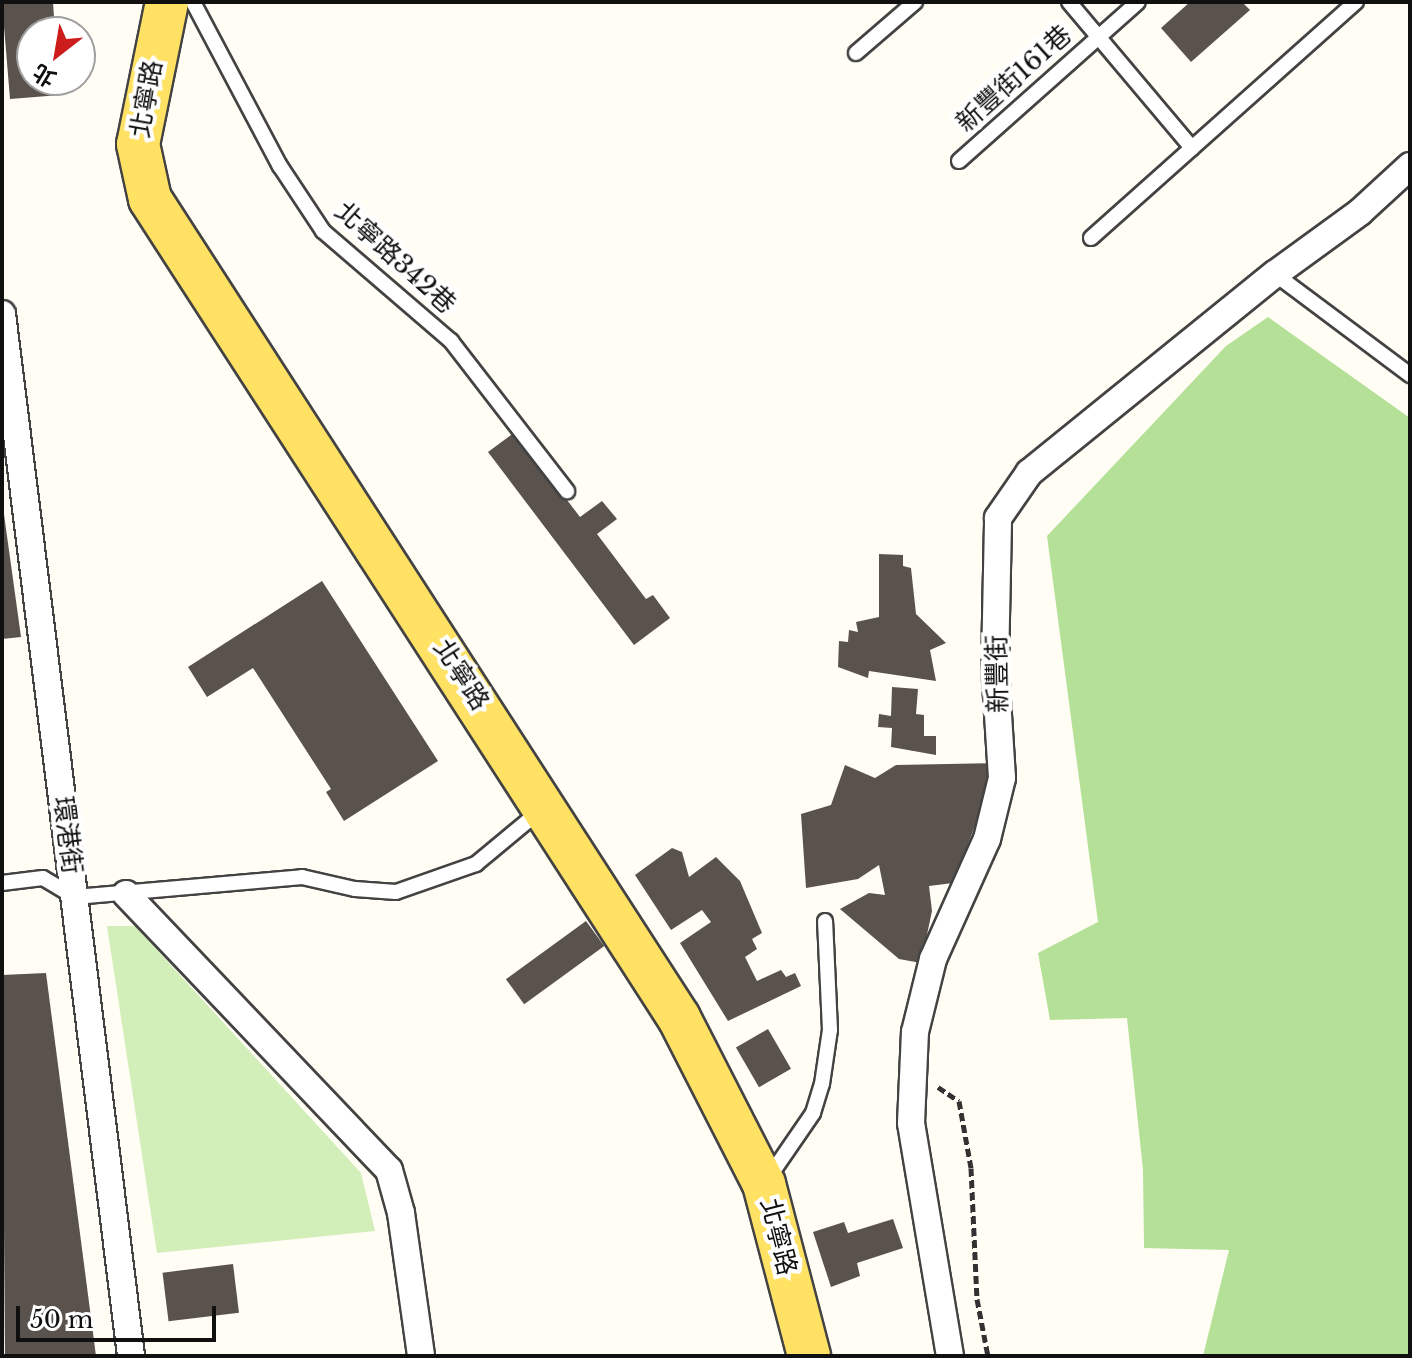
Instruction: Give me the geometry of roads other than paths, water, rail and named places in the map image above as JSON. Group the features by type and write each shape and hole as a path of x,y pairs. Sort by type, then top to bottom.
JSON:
{"main road":[{"name":"北寧路","path":"167,2 138,144 150,199 546,806 679,1018 764,1184 809,1356"}],"street":[{"name":"新豐街","path":"950,1356 911,1123 915,1032 933,959 987,839 1002,778 995,666 998,518 1029,473 1275,274 1360,212 1410,166"},
{"name":"環港街","path":"2,314 131,1356"},
{"path":"126,894 389,1170 401,1213 421,1356"}],"lane":[{"name":"北寧路342巷","path":"193,2 280,166 323,231 451,341 567,491"},
{"path":"856,53 915,2"},
{"path":"1069,2 1192,148"},
{"name":"新豐街161巷","path":"959,161 1098,34 1138,2"},
{"path":"1091,238 1356,2"},
{"path":"1275,274 1410,375"},
{"path":"2,883 43,878 75,897 302,877 396,892 476,864 546,806"},
{"path":"764,1184 813,1113 822,1084 830,1030 825,921"}]}
